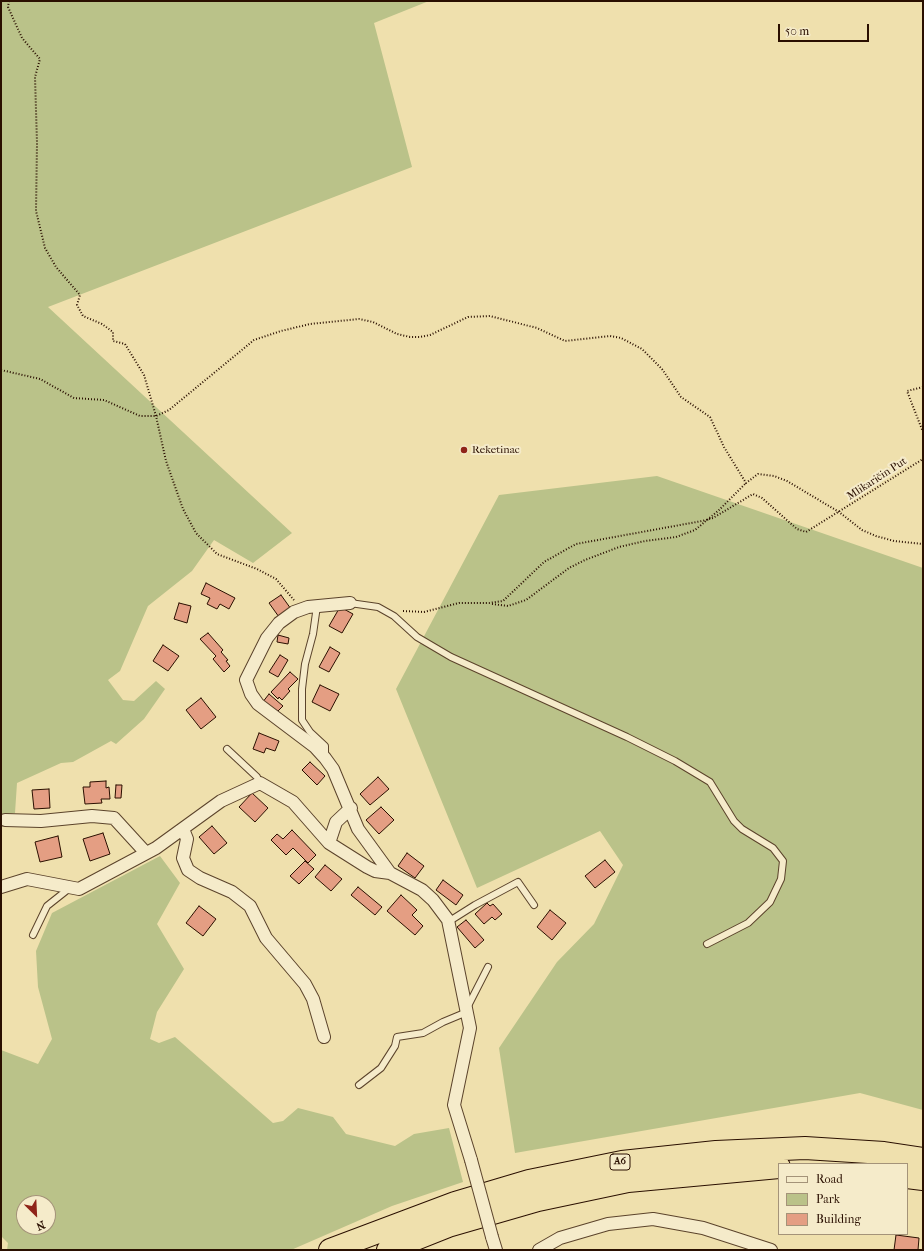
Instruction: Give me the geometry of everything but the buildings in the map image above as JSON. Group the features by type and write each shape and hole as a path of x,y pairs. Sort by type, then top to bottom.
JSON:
{"highway":[{"name":"A6","path":"330,1250 463,1201 529,1181 622,1162 716,1152 805,1148 884,1153 923,1159"},
{"name":"A6","path":"388,1250 448,1226 538,1200 628,1181 778,1167"},
{"path":"908,1177 923,1179"}],"street":[{"path":"350,603 301,609 279,623 267,638 246,680 250,694 258,704 315,747 325,758 333,769 358,829 390,873"},
{"path":"1,887 27,879 79,889 146,853 183,829 221,801 260,783 294,802 329,844 366,867 375,871 390,873 422,890 434,900 448,923 467,1010 470,1028 454,1105 496,1250"},
{"path":"329,844 336,822 350,808"},
{"path":"5,820 41,821 92,816 114,818 146,853"},
{"path":"183,829 187,839 183,858 188,870 200,878 232,892 250,906 266,938 305,984 313,999 324,1037"},
{"path":"539,1250 560,1238 608,1224 653,1218 703,1228 771,1250"}],"lane":[{"path":"350,603 378,607 394,616 417,637 451,657 628,737 675,761 710,782 734,821 742,829 773,848 783,861 781,879 770,902 748,922 707,944"},
{"path":"316,606 313,634 305,664 302,689 302,720 310,732 325,746 325,758"},
{"path":"226,749 257,777 260,783"},
{"path":"448,923 475,905 518,882 534,905"},
{"path":"33,936 47,906 71,887"},
{"path":"359,1085 381,1068 395,1046 397,1037 423,1033 467,1010 488,967"}],"path":[{"path":"9,1 8,7 22,38 40,59 35,77 37,143 36,211 45,248 56,267 80,295 77,305 83,316 102,324 113,332 113,340 125,344 144,375 156,416 166,461 183,509 196,533 218,554 257,569 276,579 301,609"},
{"path":"1,370 40,379 74,398 104,400 140,416 156,416 169,410 254,340 265,336 310,324 359,318 373,322 397,334 410,337 420,337 430,335 468,317 490,316 537,328 565,341 610,336 621,338 642,349 662,369 681,397 710,417 724,447 746,483"},
{"path":"923,387 907,391 923,432"},
{"name":"Mlikaričin Put","path":"709,520 756,494 797,529 806,532 923,459"},
{"path":"489,603 508,606 516,605 526,600 569,568 585,560 619,547 645,541 676,537 695,530 709,520 746,483 758,474 774,476 787,481 839,512 862,530 876,536 894,541 923,544"},
{"path":"378,607 411,613 424,612 460,603 489,603 503,601 544,562 576,544 709,520"}],"green space":[{"path":"1,1 429,1 374,23 412,167 48,307 292,533 253,563 214,540 192,571 148,606 120,671 108,680 123,700 134,701 156,681 165,689 144,719 116,744 111,741 73,762 61,763 17,783 15,813 1,815"},
{"path":"657,476 923,568 923,1110 860,1093 515,1153 499,1048 557,962 594,924 623,865 600,831 477,888 396,689 499,495"},
{"path":"160,856 180,883 157,924 184,969 157,1012 150,1039 159,1043 175,1037 273,1123 283,1121 298,1108 333,1117 346,1134 395,1146 414,1134 449,1128 463,1182 392,1206 291,1250 7,1250 8,1243 1,1236 1,1050 38,1064 52,1039 38,987 36,951 52,913"}],"place":[{"name":"Reketinac","path":"464,450"}]}
